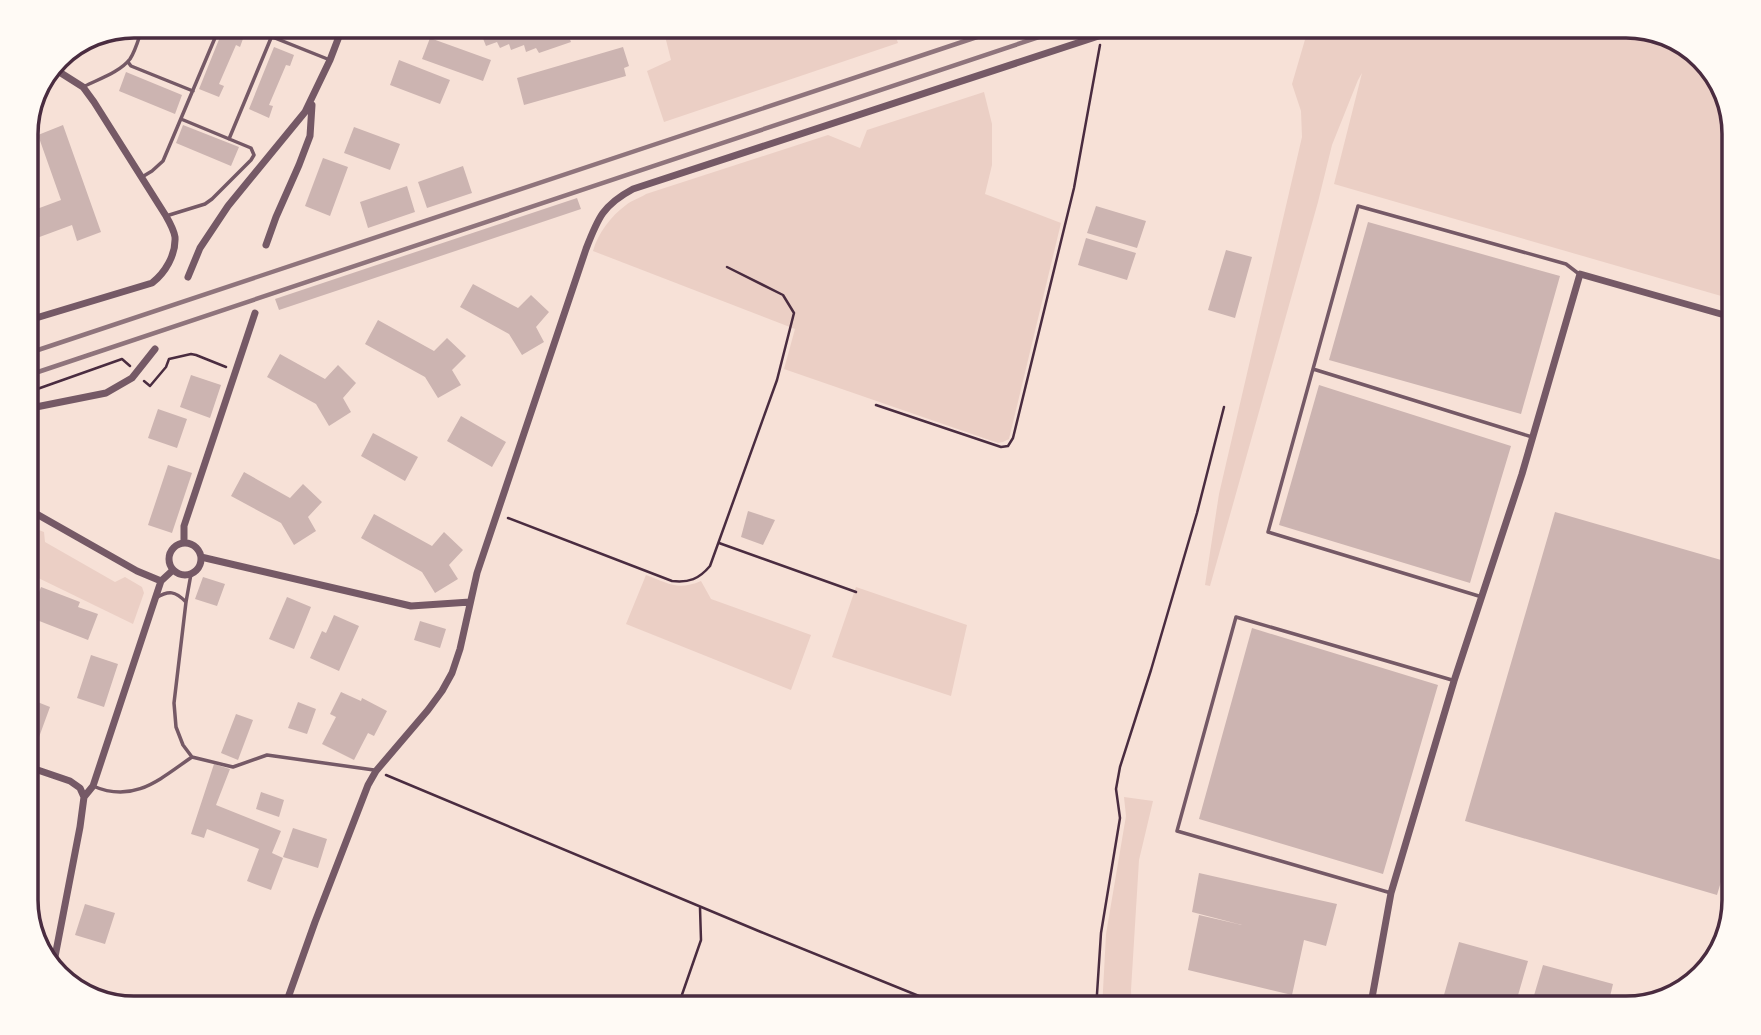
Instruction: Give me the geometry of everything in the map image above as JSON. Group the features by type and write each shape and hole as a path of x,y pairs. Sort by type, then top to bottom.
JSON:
{"street":[{"path":"188,276 200,248 228,206 300,121 338,38"},
{"path":"289,996 362,799 376,771 428,710 452,673 477,573 586,248 604,211 617,198 633,189 1093,38"},
{"path":"39,317 152,283 163,274 173,251 175,238 166,216 83,87 61,73"},
{"path":"267,245 310,136 312,100"},
{"path":"1372,996 1391,892 1580,274 1722,314"},
{"path":"184,542 184,526 255,313"},
{"path":"39,406 106,393 132,378 155,349"},
{"path":"39,517 161,581"},
{"path":"184,542 193,545 201,557 199,568 191,574 181,575 173,570 169,556 174,547 184,542"},
{"path":"201,557 411,606 470,602"},
{"path":"55,955 84,797 93,786 161,581 173,570"},
{"path":"39,770 70,781 80,788 84,797"}],"lane":[{"path":"83,87 121,68 132,56 139,38"},
{"path":"141,177 163,161 215,38"},
{"path":"229,139 271,38"},
{"path":"274,38 330,60"},
{"path":"127,62 193,91"},
{"path":"166,216 205,204 254,155 251,148 181,119"},
{"path":"1482,597 1268,532 1357,206 1566,264 1580,274"},
{"path":"1313,369 1532,437"},
{"path":"191,574 174,703 176,727 183,745 192,757 233,767 267,755 376,771"},
{"path":"154,599 164,593 175,593 186,602"},
{"path":"1391,892 1177,831 1236,617 1454,681"},
{"path":"93,786 101,790 129,793 148,787 192,757"}],"path":[{"path":"876,405 1001,447 1008,446 1013,438 1074,188 1101,38"},
{"path":"497,513 672,581 684,582 703,575 710,566 719,543 777,380 794,313 782,295 727,267"},
{"path":"145,382 150,386 166,367 169,359 191,354 236,371"},
{"path":"39,388 122,359 128,364"},
{"path":"1097,996 1101,933 1120,818 1116,789 1120,767 1197,513 1224,407"},
{"path":"719,543 856,592"},
{"path":"376,771 919,996"},
{"path":"682,996 701,940 700,907"}],"shaded area":[{"path":"666,38 896,38 898,43 664,122 647,71 671,60"},
{"path":"1305,38 1627,38 1651,42 1675,51 1706,81 1713,92 1721,116 1722,296 1334,184 1362,73 1332,145 1210,586 1205,585 1219,494 1302,137 1301,111 1292,84"},
{"path":"984,92 992,124 992,165 985,194 1061,223 1009,439 1003,442 998,443 784,369 795,329 593,251 602,231 615,214 628,203 646,194 828,135 860,148 867,130"},
{"path":"39,530 44,532 45,542 115,582 125,577 142,587 144,593 133,624 39,578"},
{"path":"646,575 679,586 701,581 711,599 811,635 791,690 626,624"},
{"path":"856,587 967,625 951,696 832,657"},
{"path":"1124,797 1153,801 1139,860 1131,996 1103,996 1106,934 1126,816"}],"building":[{"path":"220,38 243,38 240,47 236,45 219,84 224,86 219,97 199,89"},
{"path":"430,38 491,60 483,81 422,59"},
{"path":"483,38 569,38 571,42 539,53 536,48 526,52 524,45 511,50 509,44 500,48 497,42 486,46"},
{"path":"274,47 294,55 290,66 286,65 269,105 273,106 269,118 249,109"},
{"path":"623,47 629,66 624,68 626,76 524,105 517,78"},
{"path":"399,60 450,80 440,104 390,85"},
{"path":"126,72 182,95 175,114 119,91"},
{"path":"63,125 101,232 77,241 72,225 39,237 39,208 61,200 39,135"},
{"path":"183,125 239,147 231,166 176,143"},
{"path":"354,127 400,144 390,170 344,153"},
{"path":"323,158 348,167 330,216 305,206"},
{"path":"463,166 472,193 427,208 418,182"},
{"path":"407,186 415,212 368,228 360,202"},
{"path":"577,198 581,209 279,310 275,299"},
{"path":"1096,206 1146,221 1137,248 1087,233"},
{"path":"1368,222 1560,276 1521,414 1329,360"},
{"path":"1086,238 1136,253 1127,280 1078,265"},
{"path":"1226,250 1252,257 1235,318 1208,310"},
{"path":"473,284 518,308 531,295 549,312 536,327 544,342 522,355 509,334 460,307"},
{"path":"378,320 434,351 447,338 466,356 452,370 461,385 438,398 425,377 365,344"},
{"path":"280,354 325,379 338,365 356,383 343,398 351,412 329,426 316,404 267,377"},
{"path":"191,375 221,385 210,418 180,407"},
{"path":"1319,385 1511,446 1470,583 1279,525"},
{"path":"158,409 187,419 177,448 148,438"},
{"path":"461,416 506,442 492,467 447,441"},
{"path":"373,433 418,457 405,481 361,456"},
{"path":"168,465 192,473 172,533 148,525"},
{"path":"244,472 290,498 303,484 322,502 308,517 316,531 294,545 281,523 231,496"},
{"path":"748,511 775,520 763,545 741,537"},
{"path":"1555,512 1722,560 1722,878 1717,895 1465,821"},
{"path":"374,514 432,546 444,532 463,550 449,565 458,579 435,593 422,572 361,538"},
{"path":"203,577 225,584 217,606 195,599"},
{"path":"41,587 80,602 78,607 98,614 88,640 39,621"},
{"path":"287,597 311,607 294,649 269,639"},
{"path":"334,615 359,626 339,671 310,658 322,631 326,633"},
{"path":"420,621 446,629 440,648 414,640"},
{"path":"1252,628 1438,685 1383,874 1199,819"},
{"path":"91,655 118,664 104,707 77,698"},
{"path":"341,692 361,701 362,698 387,711 374,736 368,733 354,760 322,744 336,717 330,714"},
{"path":"298,702 316,709 307,734 288,728"},
{"path":"39,703 50,707 39,737"},
{"path":"236,714 253,720 238,760 221,753"},
{"path":"214,764 230,769 216,805 281,831 272,853 283,858 271,890 247,881 259,849 207,829 204,838 191,834"},
{"path":"261,792 284,800 279,817 256,809"},
{"path":"293,828 327,839 318,868 283,857"},
{"path":"1199,873 1337,904 1326,946 1304,940 1292,995 1188,970 1199,915 1242,925 1192,912"},
{"path":"85,904 115,913 105,944 75,935"},
{"path":"1459,942 1528,961 1518,996 1444,996"},
{"path":"1543,965 1613,984 1610,996 1534,996"}],"railway":[{"path":"39,350 974,38"},
{"path":"39,372 1036,38"}]}
